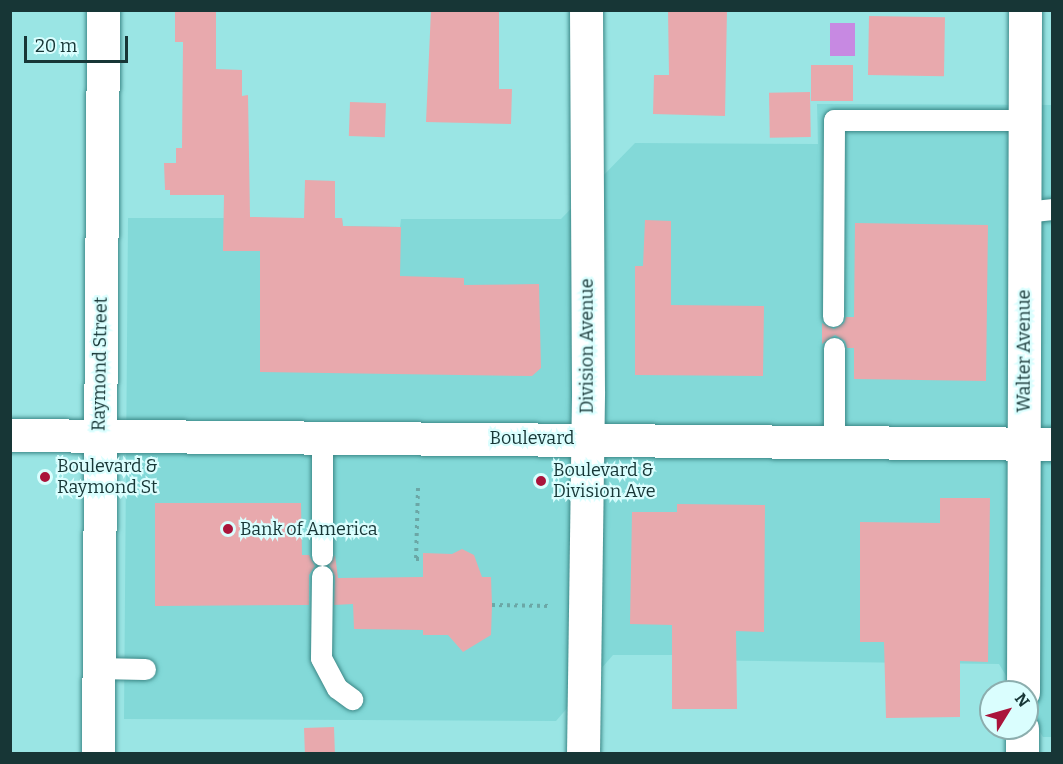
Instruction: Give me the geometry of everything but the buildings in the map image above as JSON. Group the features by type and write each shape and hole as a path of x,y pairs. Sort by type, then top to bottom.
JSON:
{"street":[{"name":"Raymond Street","path":"98,753 103,10"},
{"name":"Division Avenue","path":"583,753 587,438 586,10"},
{"name":"Walter Avenue","path":"1024,680 1038,444 1038,211 1024,120 1025,10"},
{"name":"Boulevard","path":"10,435 834,440 1038,444"}],"lane":[{"path":"833,316 834,120 1024,120"},
{"path":"834,348 834,440"},
{"path":"322,438 321,658 337,688 352,699"},
{"path":"98,668 145,669"}],"path":[{"path":"418,488 416,560 423,559"},
{"path":"492,605 585,605"}],"shaded area":[{"path":"830,23 855,23 855,56 830,56"},
{"path":"817,104 1052,105 1052,737 1043,737 1039,730 1039,680 1009,680 999,664 674,660 673,655 613,655 556,721 124,719 128,218 342,218 343,226 400,227 401,219 561,219 635,143 818,144"}],"place":[{"name":"Boulevard & Raymond St","path":"45,477"},
{"name":"Boulevard & Division Ave","path":"541,481"},
{"name":"Bank of America","path":"228,529"}]}
